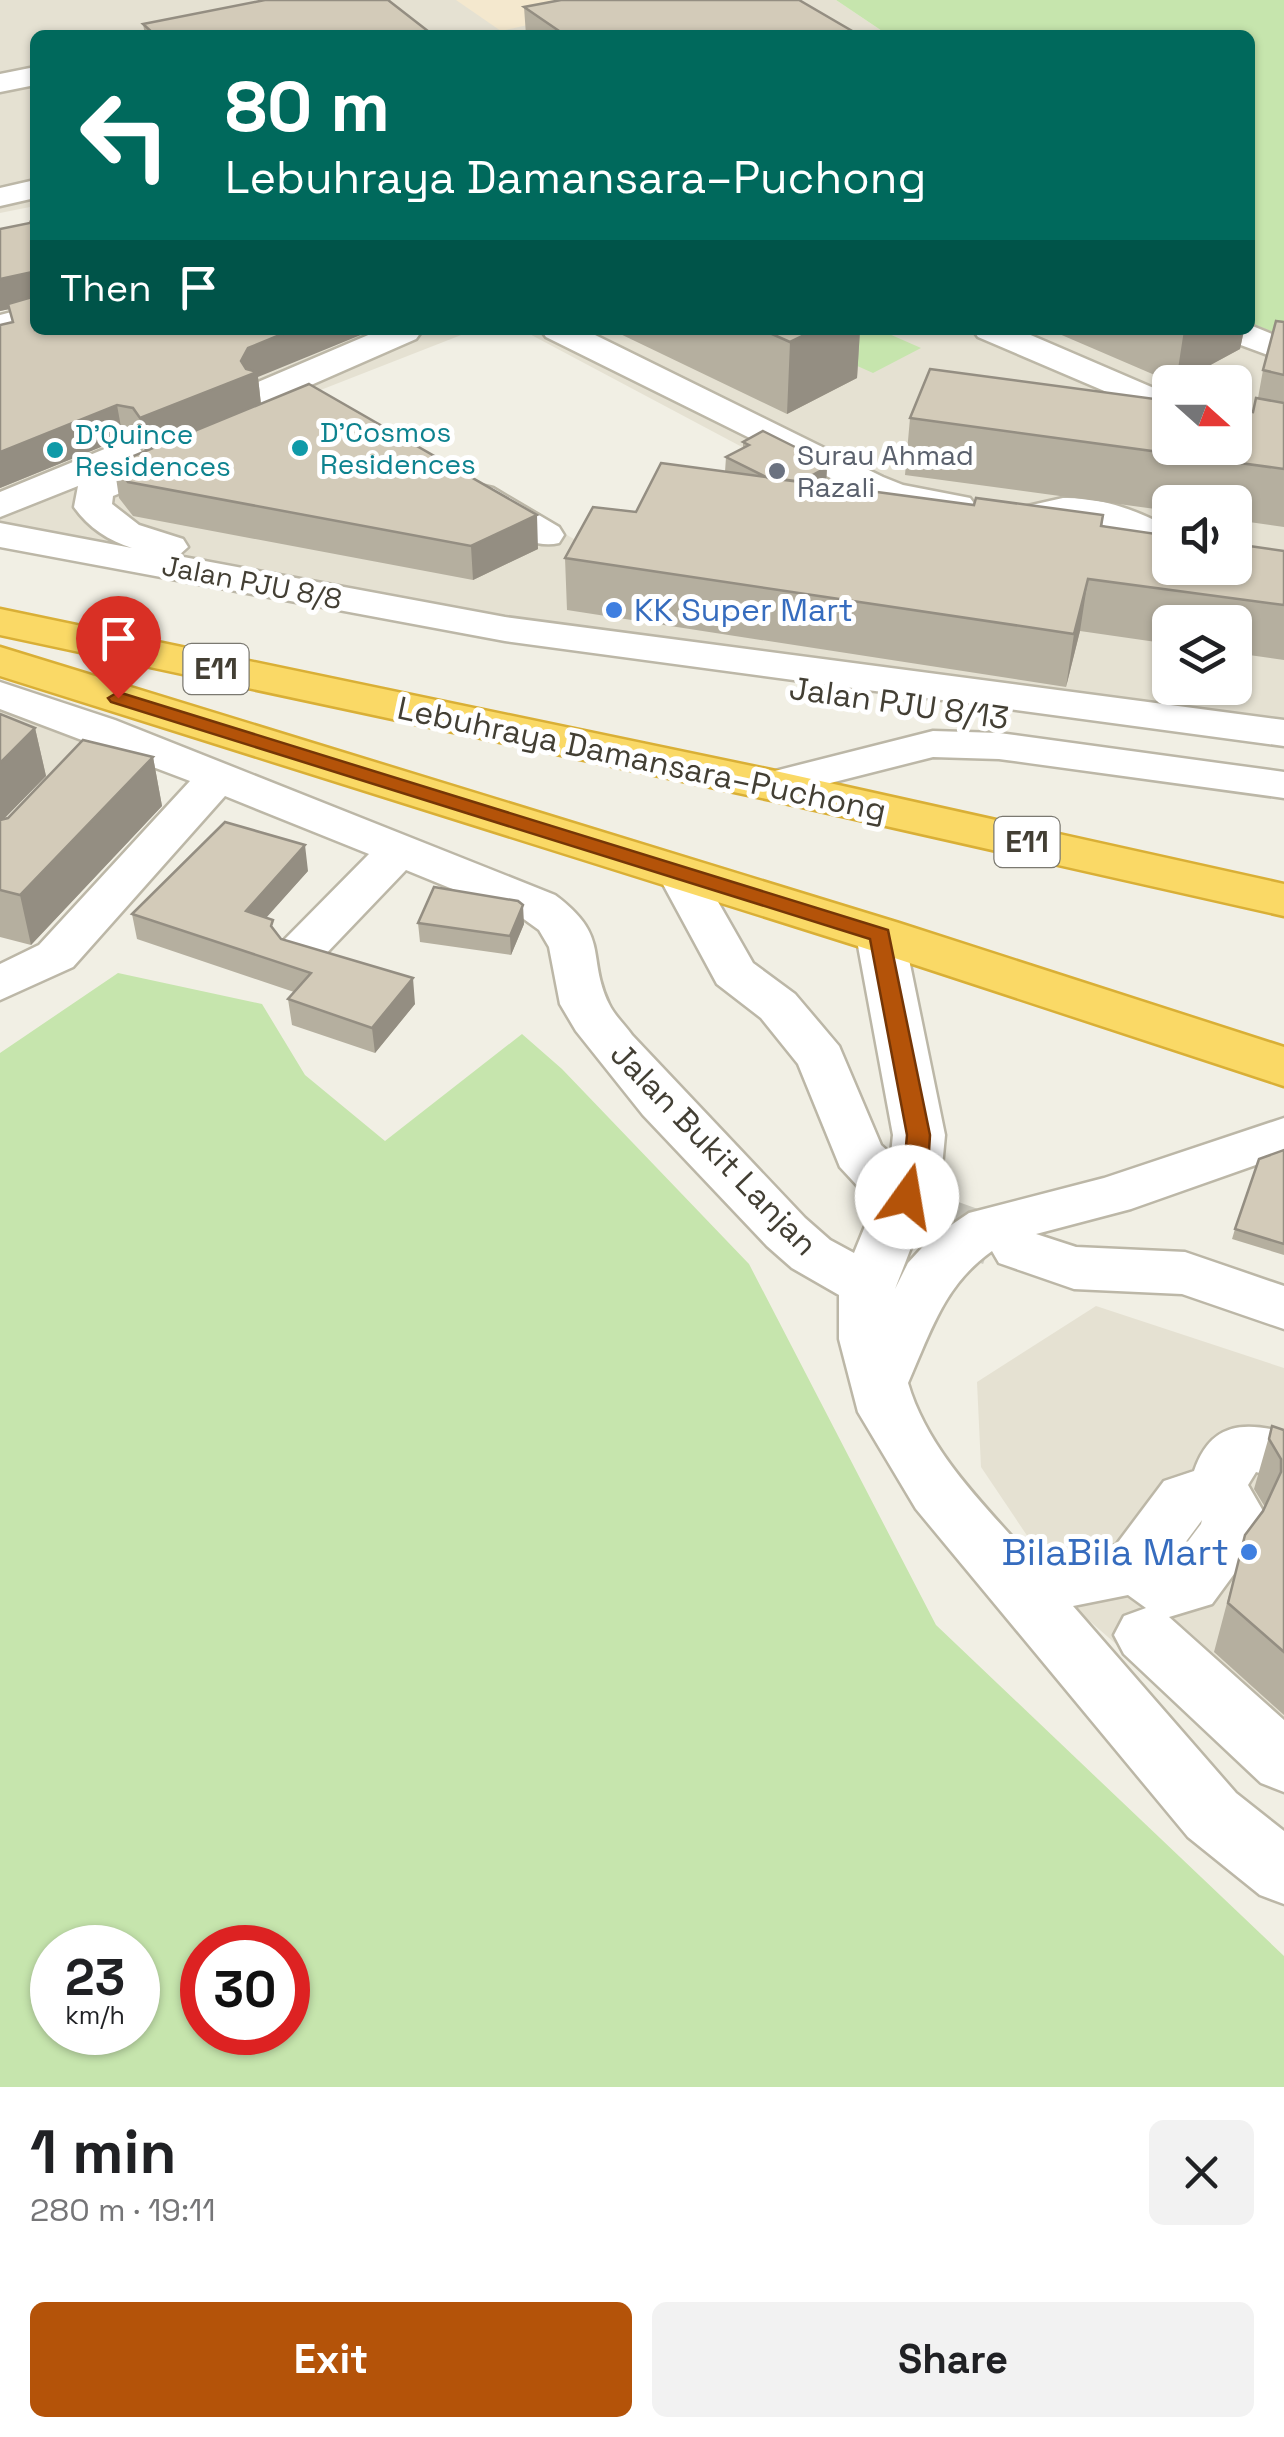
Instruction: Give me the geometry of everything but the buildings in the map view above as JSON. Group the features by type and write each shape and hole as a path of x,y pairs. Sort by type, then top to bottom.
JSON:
{"highway":[{"name":"Lebuhraya Damansara–Puchong","path":"14,624 771,785 1284,900"},
{"name":"E11","path":"0,661 880,935 1284,1067"}],"street":[{"path":"0,83 30,77"},
{"path":"0,198 30,190"},
{"path":"0,221 30,214"},
{"path":"0,325 30,317"},
{"path":"1,511 397,335"},
{"path":"568,335 894,495 1028,517 1060,506 1121,516 1152,532"},
{"path":"1002,335 1152,400"},
{"path":"1243,335 1284,352"},
{"path":"331,408 315,398 94,490 92,507 125,533 161,545 242,560 280,558 383,606 509,642 1284,733"},
{"path":"446,476 545,535"},
{"name":"Jalan PJU 8/8","path":"1,511 278,603"},
{"name":"Jalan PJU 8/8","path":"0,567 278,603 383,606 509,642"},
{"path":"383,606 426,634 462,631"},
{"path":"383,606 509,642"},
{"name":"Jalan PJU 8/13","path":"509,642 1284,756"},
{"name":"Jalan Bukit Lanjan","path":"0,694 80,755 210,785 399,850 538,906 556,917 577,956 589,1015 635,1071 786,1232 811,1254 868,1286"},
{"path":"0,733 80,755"},
{"path":"771,785 933,744 999,746 1284,785"},
{"path":"0,984 56,956 210,785"},
{"path":"302,950 399,850"},
{"path":"681,875 734,973 778,1006 821,1058 859,1154 884,1180"},
{"path":"880,935 918,1135 916,1167 907,1197 868,1286 867,1339 887,1412 937,1492 1212,1815 1284,1872"},
{"path":"878,1385 928,1278 948,1254 988,1227 1112,1195 1284,1136"},
{"path":"1018,1249 1074,1268 1184,1272 1284,1308"},
{"path":"1284,1456 1251,1447 1227,1460 1215,1494 1185,1498 1142,1554 1153,1597 1284,1762"},
{"path":"1022,1590 1153,1597"},
{"path":"1100,1684 1153,1597"}],"shaded area":[{"path":"0,0 836,0 881,30 30,30 30,207 0,213"},
{"path":"456,0 553,0 575,14 505,30 500,30"},
{"path":"1255,332 1284,341 1284,748 538,647 545,625 0,523 0,351 64,335 461,335 318,391 586,546 717,482 742,447 531,335 1255,335"},
{"path":"0,708 102,745 0,843"},
{"path":"1096,1306 1284,1368 1284,1780 1264,1773 1077,1610 981,1467 977,1382"}],"green space":[{"path":"836,0 1284,0 1284,336 1255,325 1255,30 881,30"},
{"path":"788,335 891,335 921,348 873,373"},
{"path":"118,973 262,1004 305,1075 385,1141 522,1034 562,1069 749,1264 936,1625 1284,1956 1284,2087 0,2087 0,1053"}],"tunnel":[{"path":"884,1180 934,1220 1013,1248"}],"place":[{"name":"D'Cosmos Residences","path":"300,448"},
{"name":"D'Quince Residences","path":"55,450"},
{"name":"Surau Ahmad Razali","path":"777,471"},
{"name":"KK Super Mart","path":"614,610"},
{"name":"BilaBila Mart","path":"1249,1552"}],"route":[{"path":"118,698 880,935 918,1135 916,1167 907,1197"}]}
